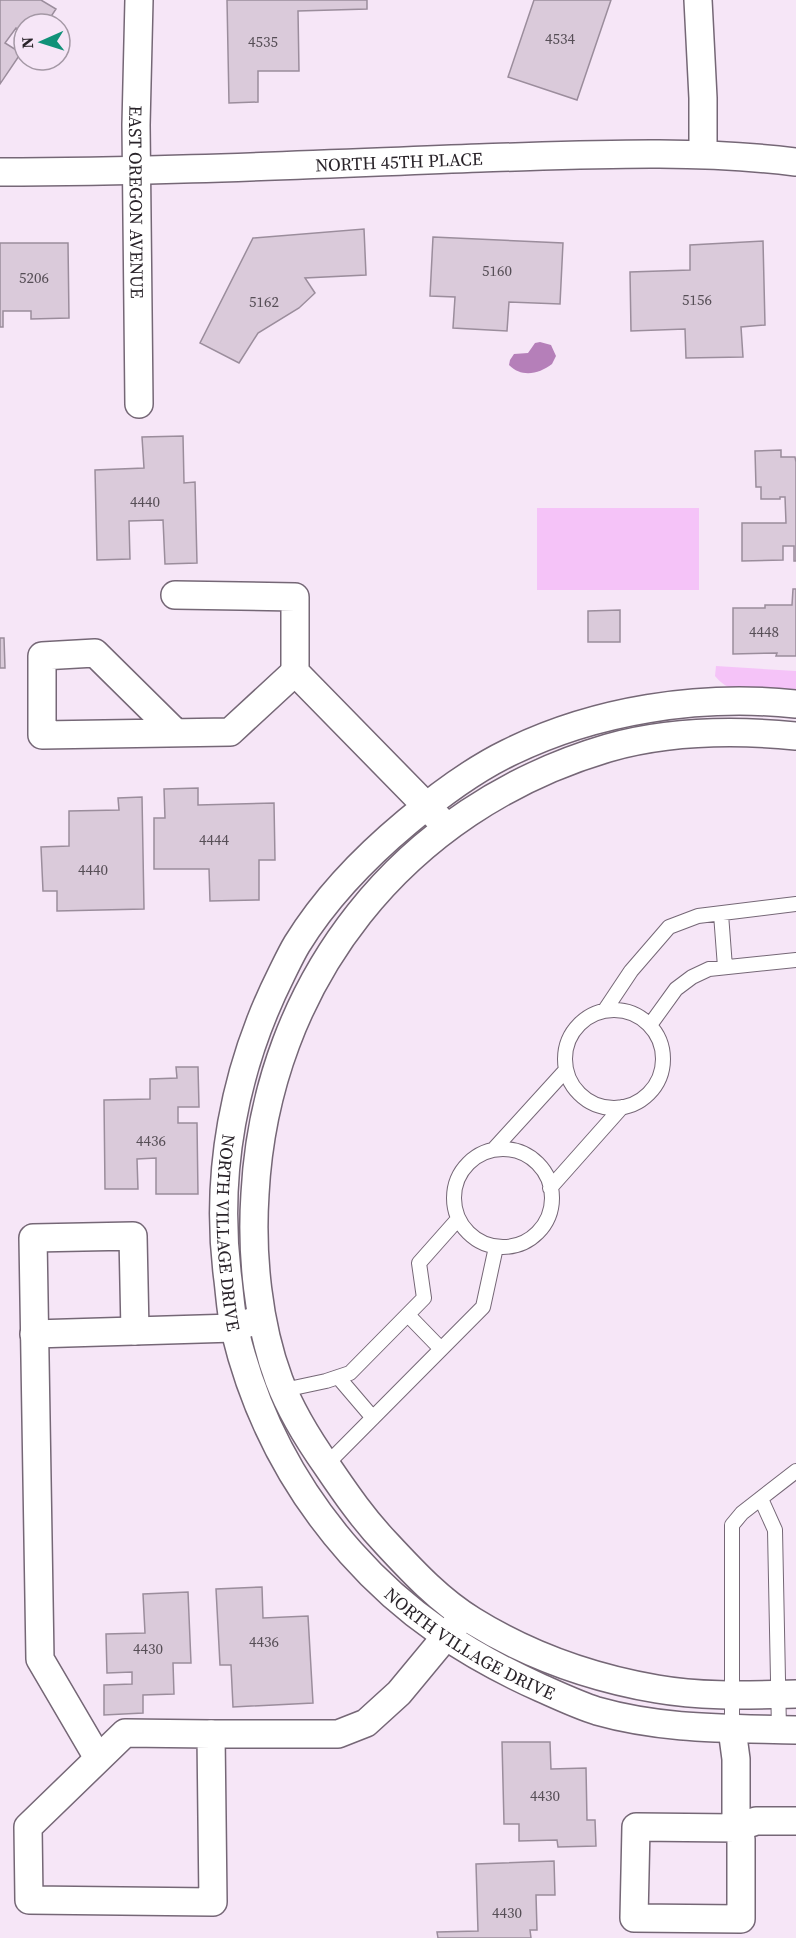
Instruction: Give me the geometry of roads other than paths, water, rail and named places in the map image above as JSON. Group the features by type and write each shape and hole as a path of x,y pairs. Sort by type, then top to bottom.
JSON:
{"street":[{"name":"EAST OREGON AVENUE","path":"139,0 136,125 139,404"},
{"path":"698,0 704,154"},
{"name":"NORTH 45TH PLACE","path":"0,172 96,172 567,155 704,154 796,162"},
{"path":"176,595 295,597 295,672 448,828"},
{"path":"176,733 95,652 42,656 42,735 176,733 230,732 295,672"},
{"name":"NORTH VILLAGE DRIVE","path":"787,1730 697,1728 650,1723 594,1710 500,1670 447,1638 395,1598 368,1572 335,1534 300,1488 272,1438 256,1398 234,1328 224,1252 224,1202 227,1155 236,1097 251,1044 272,994 296,946 326,903 382,842 426,805 465,778 506,754 545,736 643,710 696,703 738,700 796,704"},
{"name":"NORTH VILLAGE DRIVE","path":"787,1694 695,1694 620,1682 542,1656 501,1636 464,1614 430,1587 375,1532 353,1505 297,1421 267,1343 255,1258 254,1216 256,1170 267,1100 280,1058 309,990 333,947 393,875 423,848 448,828 527,779 563,763 611,747 648,739 703,734 765,733 796,736"},
{"path":"98,1758 40,1659 33,1238 133,1236 135,1331"},
{"path":"34,1334 234,1328 263,1318"},
{"path":"211,1734 213,1902 29,1900 28,1827 125,1733 338,1734 366,1723 399,1693 447,1638 464,1614"},
{"path":"732,1729 736,1759 736,1828 741,1839 741,1919 634,1918 636,1827 736,1828 756,1821 796,1821"}],"lane":[{"path":"605,1010 631,971 669,927 698,916 796,904"},
{"path":"722,914 725,967"},
{"path":"650,1025 676,990 692,977 709,969 796,960"},
{"path":"605,1010 621,1010 637,1015 650,1025 659,1038 663,1054 662,1071 655,1086 644,1098 630,1106 614,1109 598,1106 583,1098 572,1086 565,1071 564,1055 568,1039 577,1025 590,1015 605,1010"},
{"path":"494,1149 565,1071"},
{"path":"550,1188 622,1107"},
{"path":"494,1149 510,1149 526,1154 539,1164 548,1178 552,1194 551,1210 544,1225 533,1237 519,1245 496,1247 472,1238 461,1225 454,1211 453,1194 457,1178 466,1164 494,1149"},
{"path":"284,1390 350,1373 424,1298 419,1263 458,1219"},
{"path":"326,1465 483,1307 496,1247"},
{"path":"408,1314 441,1349"},
{"path":"338,1377 373,1418"},
{"path":"732,1729 732,1525 742,1513 796,1471"},
{"path":"761,1499 775,1530 787,1694 787,1730"}]}
